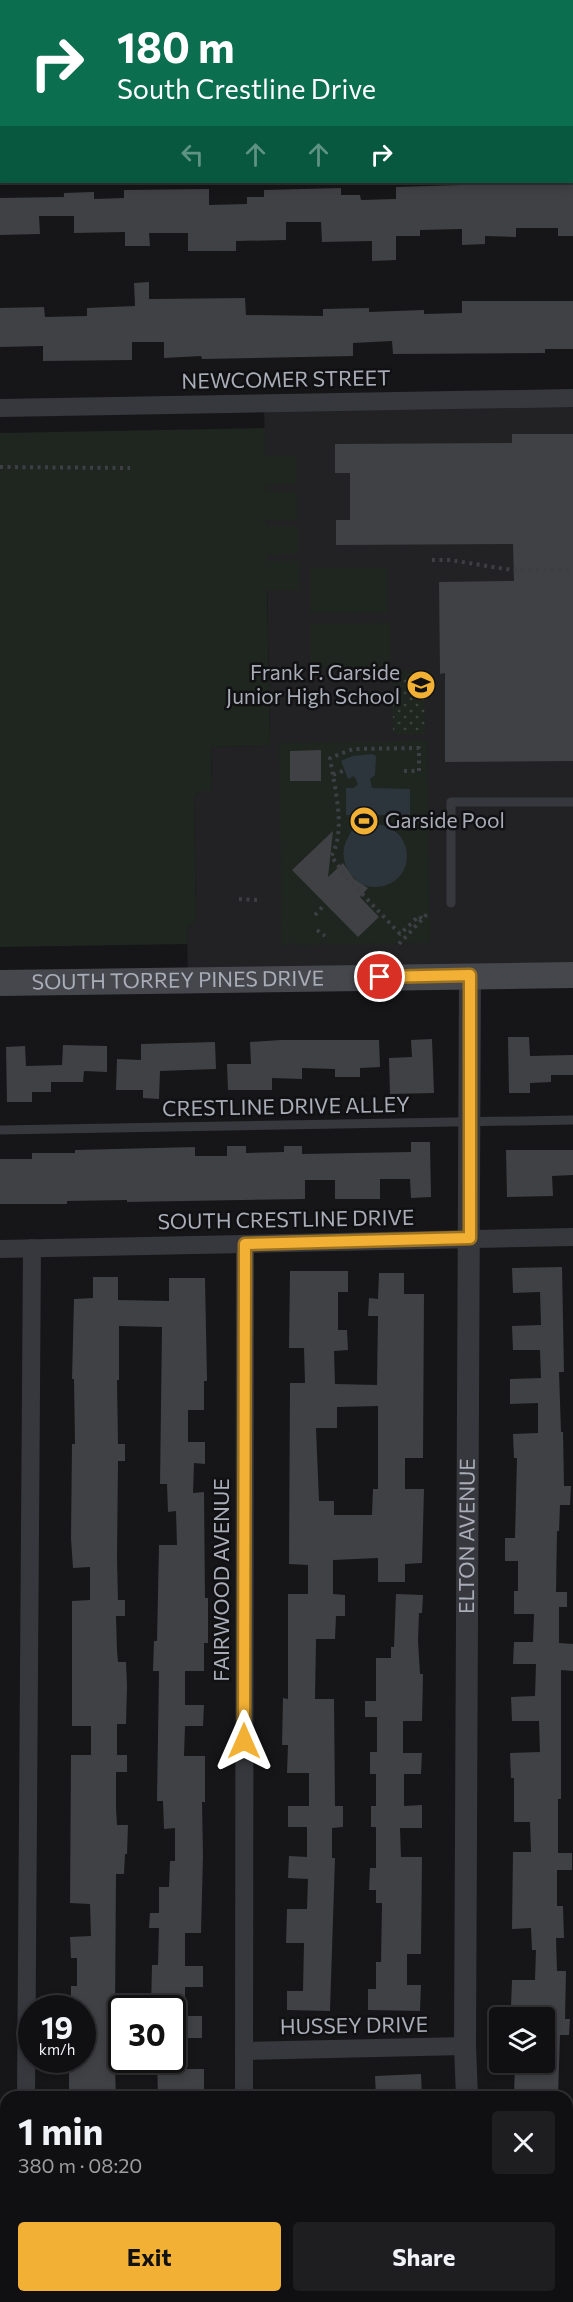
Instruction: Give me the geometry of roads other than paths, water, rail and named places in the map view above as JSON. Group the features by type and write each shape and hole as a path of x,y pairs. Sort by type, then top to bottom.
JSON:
{"main road":[{"name":"SOUTH TORREY PINES DRIVE","path":"0,983 573,975"}],"street":[{"name":"NEWCOMER STREET","path":"0,408 573,398"},
{"name":"ELTON AVENUE","path":"467,2091 465,2046 470,975"},
{"name":"SOUTH CRESTLINE DRIVE","path":"0,1249 573,1237"},
{"name":"FAIRWOOD AVENUE","path":"244,2091 245,1244"},
{"path":"26,2091 32,1248"},
{"name":"HUSSEY DRIVE","path":"244,2051 465,2046"}],"lane":[{"path":"452,903 451,802 573,802"},
{"name":"CRESTLINE DRIVE ALLEY","path":"0,1130 573,1120"}],"place":[{"name":"Frank F. Garside Junior High School","path":"421,685"},
{"name":"Garside Pool","path":"364,821"}]}
